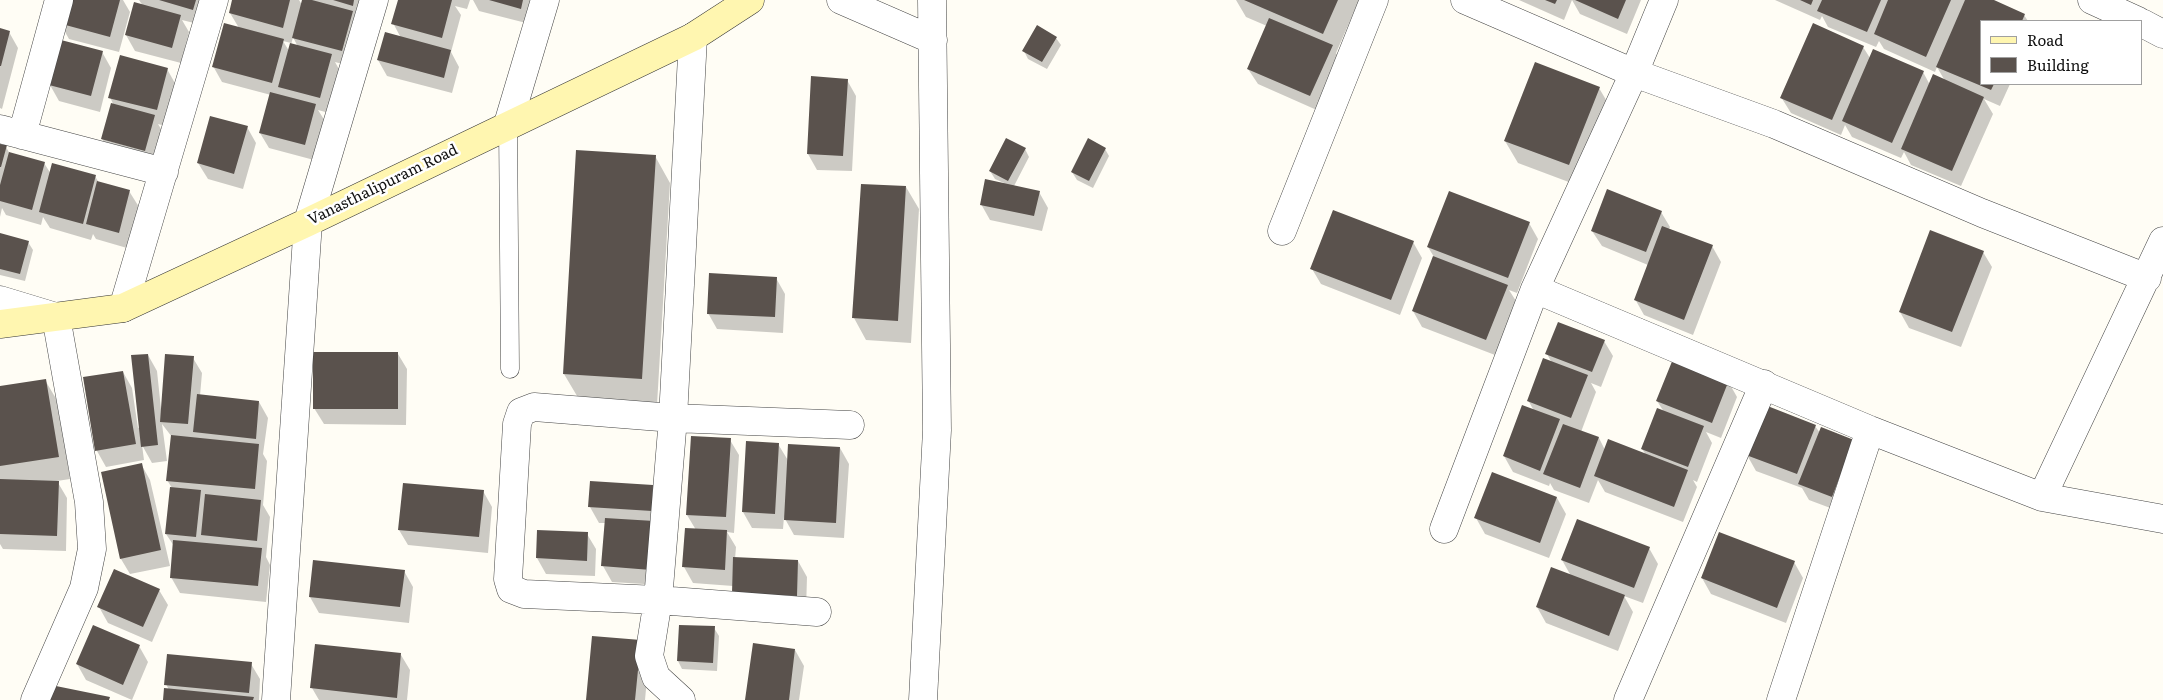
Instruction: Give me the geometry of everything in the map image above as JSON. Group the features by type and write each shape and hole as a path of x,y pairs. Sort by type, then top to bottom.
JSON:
{"street":[{"path":"59,0 11,132 164,172"},
{"path":"123,308 214,0"},
{"path":"276,700 308,222 374,0"},
{"path":"508,124 545,0"},
{"name":"Vanasthalipuram Road","path":"0,324 123,308 308,222 693,36 750,0"},
{"path":"841,0 932,40"},
{"path":"924,700 937,430 932,0"},
{"path":"1282,231 1374,0"},
{"path":"1465,0 1634,73 1774,124 1982,214 2147,278"},
{"path":"1444,529 1535,289 1634,73 1664,0"},
{"path":"2092,0 2136,20"},
{"path":"2143,24 2163,34"},
{"path":"681,700 656,677 649,656 658,600 673,418 693,36"},
{"path":"2042,497 2163,241"},
{"path":"1535,289 1870,430 2042,497 2163,519"},
{"path":"0,300 56,316 89,502 92,549 84,588 36,700"},
{"path":"1628,700 1764,384"},
{"path":"817,612 658,600 524,594 511,589 508,579 517,424 521,412 534,407 673,418 850,425"},
{"path":"1781,700 1870,430"}],"lane":[{"path":"508,124 510,369"}],"building":[{"path":"65,0 120,0 110,37 58,23"},
{"path":"159,0 196,0 193,10"},
{"path":"232,0 290,0 283,28 229,13"},
{"path":"302,0 312,0 353,11 342,51 292,38"},
{"path":"333,0 354,0 353,6"},
{"path":"398,0 452,0 442,38 391,24"},
{"path":"489,0 523,0 521,9"},
{"path":"1244,0 1338,0 1323,34"},
{"path":"1545,0 1557,0 1555,4"},
{"path":"1575,0 1626,0 1618,19"},
{"path":"1800,0 1813,0 1811,5"},
{"path":"1822,0 1881,0 1867,32 1817,11"},
{"path":"1888,0 1951,0 1926,57 1874,34"},
{"path":"1965,0 1994,0 2025,14 2022,20 1980,20 1980,85 1994,85 1991,90 1936,67"},
{"path":"134,2 181,15 172,48 125,35"},
{"path":"1269,18 1333,45 1310,96 1247,69"},
{"path":"224,23 284,39 272,83 212,67"},
{"path":"1813,23 1864,46 1832,120 1780,98"},
{"path":"1037,25 1057,37 1042,62 1022,51"},
{"path":"0,28 10,31 1,66 0,66"},
{"path":"385,32 451,50 444,78 377,60"},
{"path":"61,40 103,51 91,96 49,85"},
{"path":"290,43 332,54 320,98 278,87"},
{"path":"1873,49 1924,71 1892,143 1842,121"},
{"path":"120,55 168,68 157,110 108,98"},
{"path":"1535,62 1600,87 1569,165 1504,141"},
{"path":"1933,74 1984,97 1952,171 1901,149"},
{"path":"811,76 848,79 843,156 807,154"},
{"path":"270,92 316,104 305,145 259,133"},
{"path":"111,103 155,115 145,151 101,139"},
{"path":"210,116 248,126 234,174 197,163"},
{"path":"1006,138 1026,148 1008,181 989,171"},
{"path":"1088,138 1106,148 1089,181 1071,172"},
{"path":"0,144 7,145 1,167 0,167"},
{"path":"576,150 656,155 642,379 563,374"},
{"path":"9,152 45,162 32,210 0,201 0,185"},
{"path":"52,163 96,175 83,224 39,212"},
{"path":"985,179 1040,191 1034,216 980,205"},
{"path":"97,181 130,190 119,233 86,224"},
{"path":"861,184 906,186 898,321 852,318"},
{"path":"1607,189 1662,211 1646,252 1591,231"},
{"path":"1449,191 1530,222 1508,278 1427,247"},
{"path":"1333,210 1414,241 1391,300 1310,269"},
{"path":"1662,226 1713,245 1684,320 1634,300"},
{"path":"1930,230 1984,251 1952,332 1899,312"},
{"path":"0,233 29,241 20,274 0,269"},
{"path":"1433,256 1508,285 1486,340 1412,311"},
{"path":"709,273 777,277 775,317 707,314"},
{"path":"1558,322 1605,340 1592,372 1545,354"},
{"path":"313,352 398,352 398,409 313,409"},
{"path":"148,354 158,445 141,447 131,355"},
{"path":"165,354 194,356 188,424 160,422"},
{"path":"1543,358 1588,375 1571,418 1527,401"},
{"path":"1673,359 1729,380 1712,423 1656,401"},
{"path":"123,371 136,444 95,451 83,377"},
{"path":"46,379 59,457 0,466 0,386"},
{"path":"197,394 259,401 256,439 193,432"},
{"path":"1522,405 1560,419 1540,471 1503,456"},
{"path":"1765,405 1816,425 1797,474 1746,455"},
{"path":"1657,408 1704,426 1688,467 1641,449"},
{"path":"1563,424 1599,437 1580,488 1543,474"},
{"path":"1821,427 1854,440 1832,497 1798,484"},
{"path":"171,435 259,444 255,489 166,481"},
{"path":"691,436 731,438 726,517 686,515"},
{"path":"1608,439 1688,470 1674,507 1594,476"},
{"path":"746,441 779,443 775,514 742,512"},
{"path":"788,444 840,447 836,523 784,520"},
{"path":"142,463 161,550 120,559 101,472"},
{"path":"1492,472 1557,497 1540,543 1474,518"},
{"path":"0,479 59,481 57,536 0,534"},
{"path":"590,481 653,485 652,511 588,507"},
{"path":"403,483 484,490 479,537 398,530"},
{"path":"170,487 201,490 196,537 165,534"},
{"path":"205,494 261,500 257,541 201,535"},
{"path":"605,518 654,521 651,570 601,566"},
{"path":"1577,519 1650,547 1634,588 1561,560"},
{"path":"685,528 727,530 725,570 682,567"},
{"path":"537,530 588,532 587,561 536,558"},
{"path":"1719,532 1795,561 1777,608 1701,578"},
{"path":"173,540 262,548 258,586 170,578"},
{"path":"733,557 798,560 797,596 732,593"},
{"path":"313,560 405,570 400,607 309,597"},
{"path":"1551,567 1625,595 1609,636 1536,607"},
{"path":"114,569 160,589 143,627 97,607"},
{"path":"93,625 140,645 123,685 76,664"},
{"path":"679,625 715,626 713,663 677,661"},
{"path":"592,636 641,640 635,700 586,700"},
{"path":"753,643 795,649 789,700 745,700"},
{"path":"315,644 401,653 397,698 310,688"},
{"path":"167,654 252,662 249,693 164,685"},
{"path":"51,685 110,697 109,700 48,700"},
{"path":"164,688 254,697 253,700 163,700"}]}
